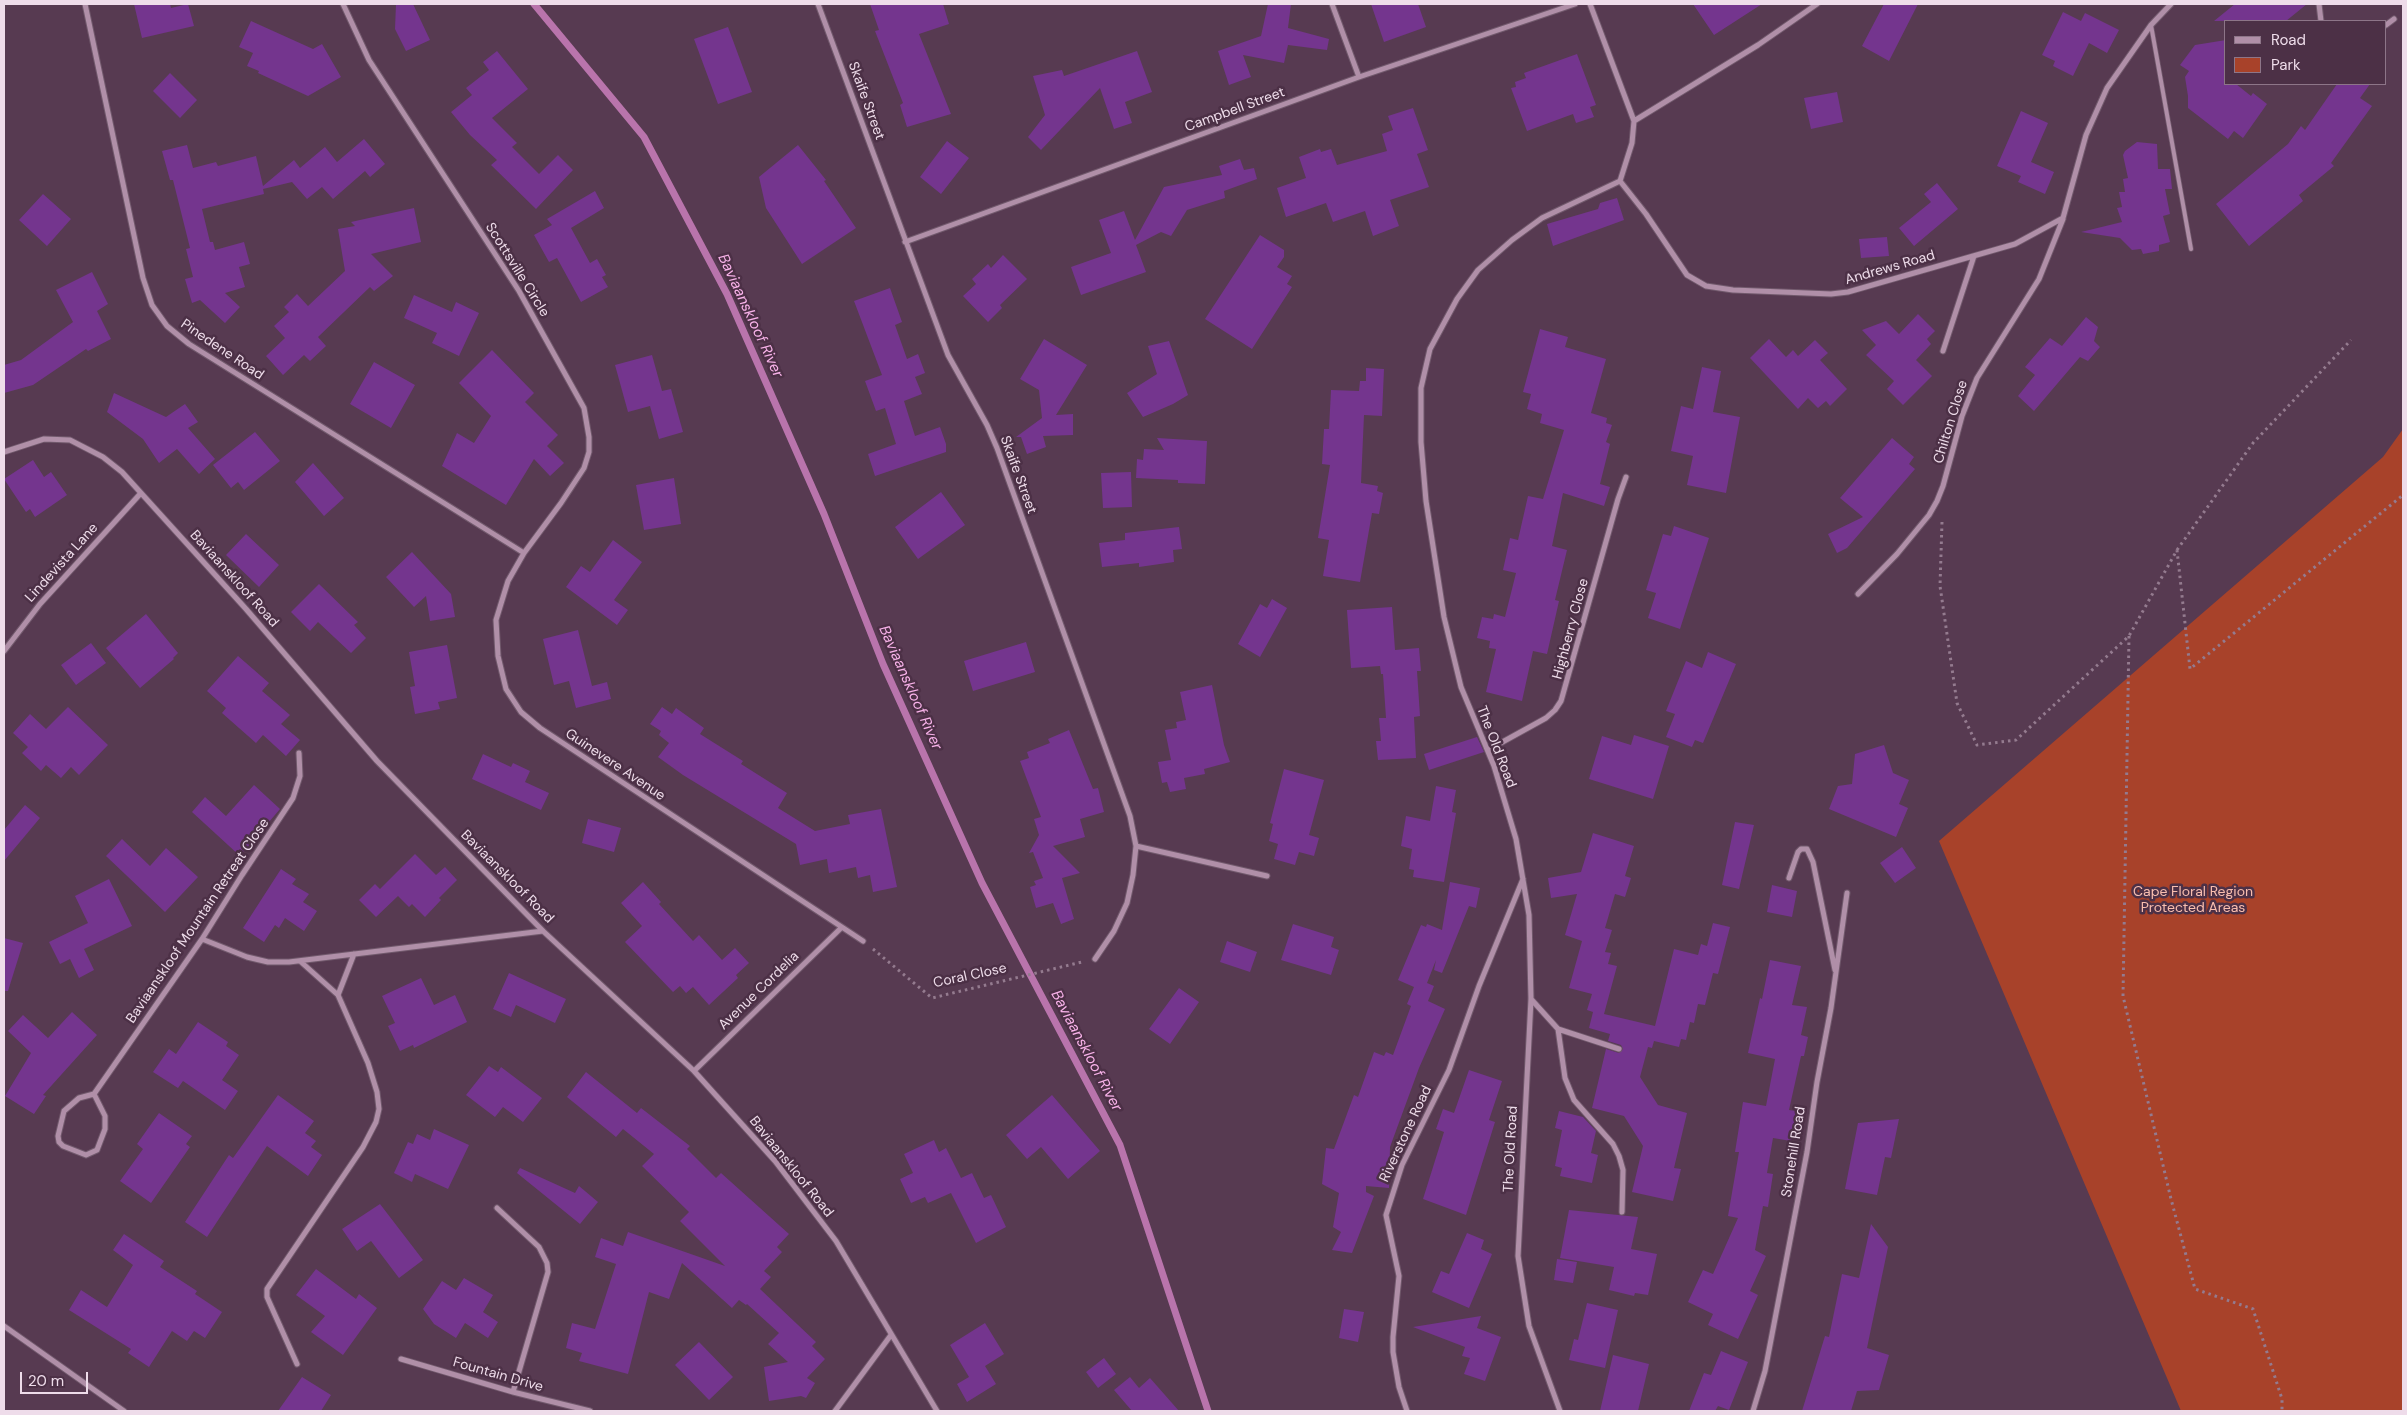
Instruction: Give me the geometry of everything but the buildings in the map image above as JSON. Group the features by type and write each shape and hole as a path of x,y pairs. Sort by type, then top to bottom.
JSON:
{"street":[{"name":"Pinedene Road","path":"85,4 143,278 152,305 167,326 189,344 524,553"},
{"name":"Scottsville Circle","path":"343,4 369,60 519,291 584,408 589,437 589,452 584,468 562,503 524,553"},
{"name":"Skaife Street","path":"818,4 948,356 987,425 997,448 1130,816 1136,846 1133,875 1127,903 1114,931 1095,960"},
{"path":"1332,4 1359,77"},
{"name":"Campbell Street","path":"905,242 1359,77 1575,4"},
{"path":"1590,4 1634,121 1632,143 1620,181"},
{"path":"1634,121 1758,45 1818,4"},
{"path":"2063,218 2086,135 2107,88 2151,25 2171,4"},
{"path":"2319,4 2321,20"},
{"path":"2387,24 2394,19"},
{"name":"Andrews Road","path":"1620,181 1646,214 1687,275 1706,286 1733,290 1831,294 1848,292 1974,256 2031,237 2063,218"},
{"name":"The Old Road","path":"1560,1411 1529,1326 1518,1256 1531,999 1528,915 1524,879 1516,839 1488,750 1461,687 1444,617 1426,501 1421,442 1422,388 1430,349 1457,299 1478,270 1505,246 1542,218 1620,181"},
{"name":"Chilton Close","path":"1858,594 1897,554 1929,515 1937,501 1943,486 1962,416 1977,378 2039,279 2063,218"},
{"path":"1943,351 1974,256"},
{"name":"Baviaanskloof Road","path":"4,452 44,439 70,440 102,457 122,472 246,609 377,761 543,931 694,1071 776,1161 836,1241 937,1411"},
{"name":"Highberry Close","path":"1488,750 1546,718 1556,710 1561,700 1618,499 1626,477"},
{"name":"Lindevista Lane","path":"4,651 40,604 141,493"},
{"name":"Guinevere Avenue","path":"524,553 508,581 496,620 498,656 506,689 520,712 540,728 840,928"},
{"name":"Baviaanskloof Mountain Retreat Close","path":"94,1094 105,1116 105,1129 97,1150 86,1155 63,1146 58,1136 64,1112 80,1098 94,1094 202,939 293,798 300,776 299,753"},
{"path":"1136,846 1267,876"},
{"path":"1789,878 1798,852 1801,849 1808,849 1813,862 1836,975"},
{"name":"Riverstone Road","path":"1407,1411 1399,1387 1393,1352 1392,1337 1399,1276 1386,1214 1402,1166 1449,1070 1479,986 1524,879"},
{"name":"Stonehill Road","path":"1753,1411 1765,1371 1787,1258 1836,975 1847,893"},
{"path":"840,928 863,941"},
{"name":"Avenue Cordelia","path":"694,1071 840,928"},
{"path":"202,939 247,957 268,962 300,961 543,931"},
{"path":"338,995 354,954"},
{"path":"297,1364 267,1297 267,1289 364,1147 376,1122 379,1109 377,1092 368,1063 338,995 300,961"},
{"path":"1531,999 1558,1030 1568,1090 1574,1100 1613,1144 1619,1156 1622,1170 1622,1212"},
{"path":"1558,1030 1619,1049"},
{"path":"497,1208 538,1247 547,1263 548,1272 513,1392"},
{"path":"4,1326 124,1411"},
{"path":"835,1411 891,1335"},
{"name":"Fountain Drive","path":"401,1358 513,1392 590,1411"}],"lane":[{"path":"2151,25 2191,249"}],"path":[{"path":"1943,514 1940,586 1957,703 1977,745 2016,740 2129,636 2177,550 2253,443 2352,340"},
{"path":"2177,550 2190,669 2403,495"},
{"path":"2129,636 2123,996 2171,1199 2195,1289 2253,1309 2282,1399 2282,1411"},
{"name":"Coral Close","path":"863,941 932,998 1095,960"}],"green space":[{"name":"Cape Floral Region Protected Areas","path":"2403,429 2403,1411 2181,1411 1939,841 2383,457"}],"waterway":[{"name":"Baviaanskloof River","path":"534,4 644,137 727,294 824,514 883,664 982,883 1120,1145 1208,1411"}]}
